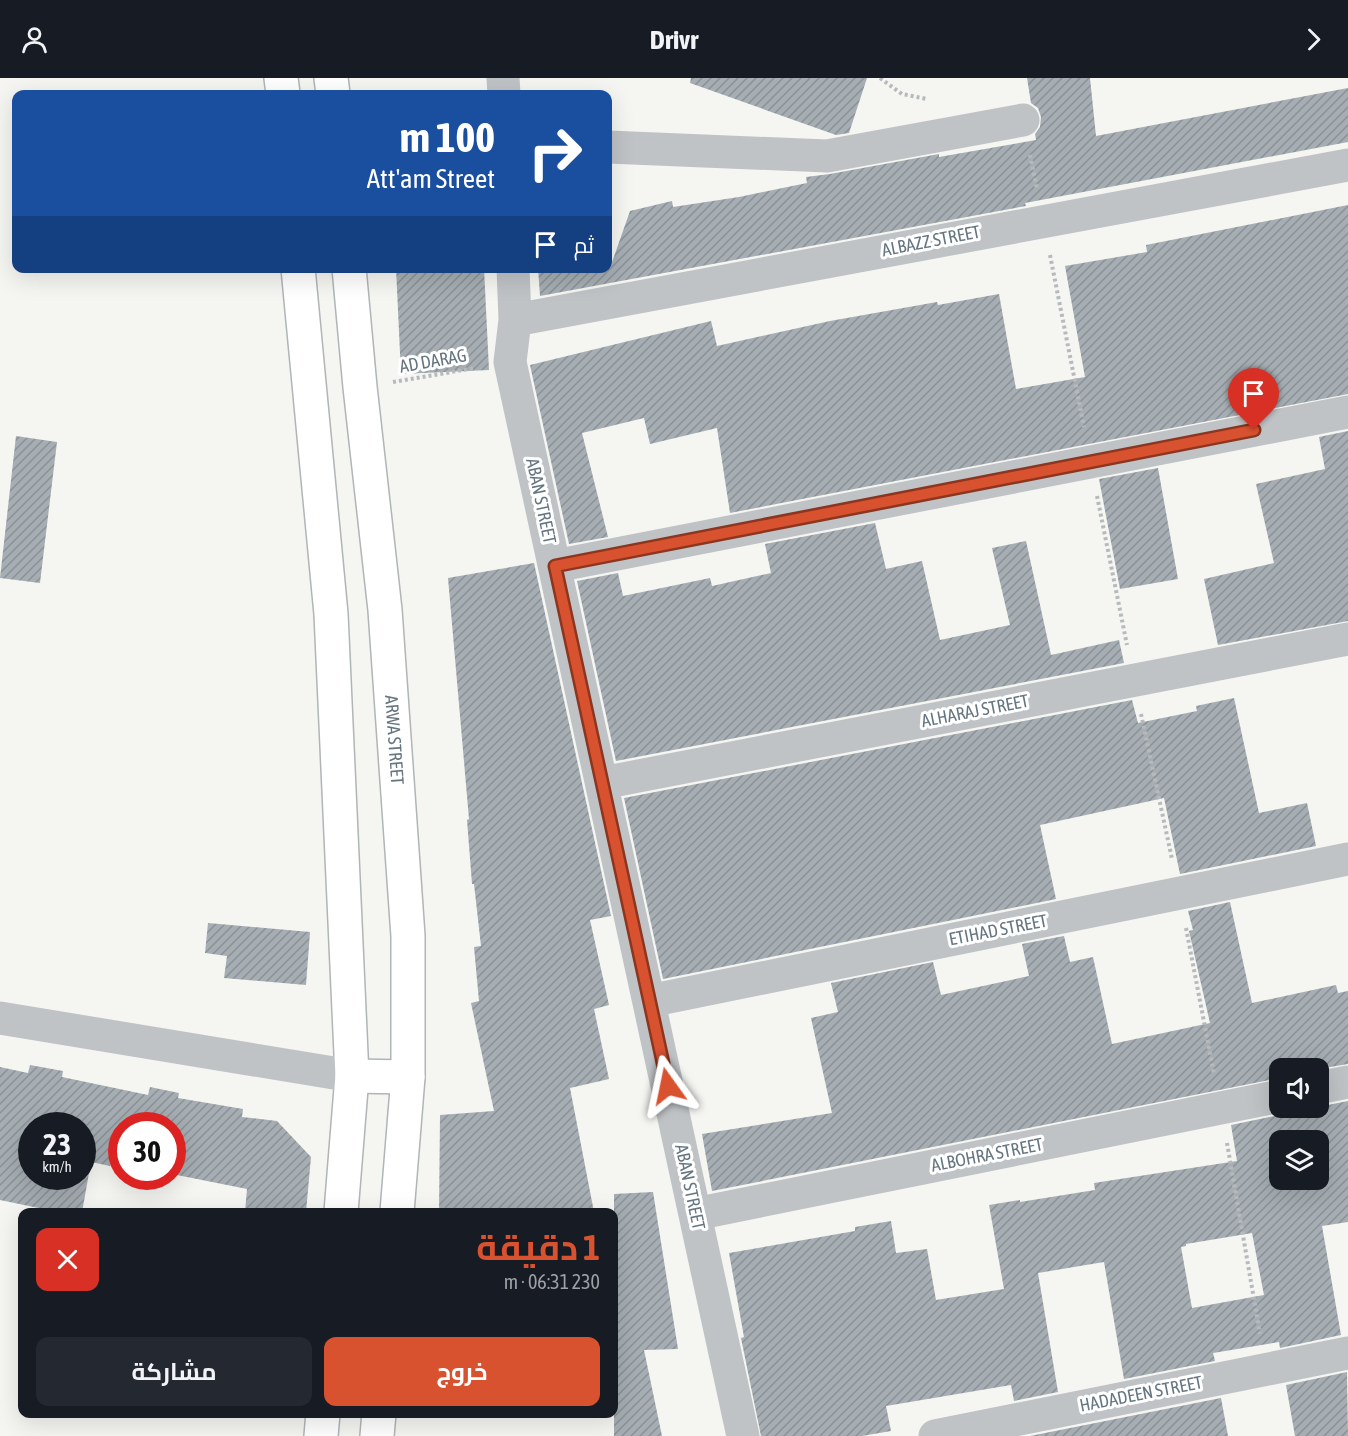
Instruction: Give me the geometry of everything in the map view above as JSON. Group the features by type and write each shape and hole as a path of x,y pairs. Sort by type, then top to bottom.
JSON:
{"main road":[{"path":"298,273 331,614 352,1076 341,1208"},
{"name":"ARWA STREET","path":"349,273 360,387 386,610 408,936 408,1077 397,1208"},
{"path":"352,1076 408,1077"},
{"path":"321,1436 323,1418"},
{"path":"377,1436 379,1418"}],"street":[{"path":"612,147 827,156 1023,120"},
{"name":"ALBAZZ STREET","path":"515,320 1348,165"},
{"name":"ABAN STREET","path":"513,273 515,320 510,362 742,1436"},
{"path":"555,566 1348,412"},
{"name":"ALHARAJ STREET","path":"602,783 1348,639"},
{"name":"ETIHAD STREET","path":"649,1001 1348,860"},
{"path":"0,1018 352,1076"},
{"path":"1329,1086 1348,1082"},
{"name":"ALBOHRA STREET","path":"695,1214 1269,1098"},
{"name":"HADADEEN STREET","path":"935,1436 1348,1353"}],"path":[{"name":"AD DARAG","path":"360,387 510,362"}],"building":[{"path":"691,78 867,78 849,133 836,135 690,83"},
{"path":"1027,78 1090,78 1096,136 1348,88 1348,142 1025,203 1026,206 540,296 538,273 612,273 612,262 630,211 672,201 673,207 739,197 807,183 806,177 1036,140 1035,134 1040,127 1041,117 1038,108 1031,103"},
{"path":"1348,205 1348,394 730,513 717,428 650,444 644,418 582,433 608,537 569,544 530,365 711,321 717,346 830,321 937,302 938,305 999,294 1016,389 1085,377 1065,266 1147,252 1146,245"},
{"path":"396,273 484,273 489,370 401,374"},
{"path":"1348,431 1348,621 1218,645 1204,579 1274,563 1256,484 1325,469 1319,437"},
{"path":"16,436 57,442 40,583 0,578"},
{"path":"1158,468 1178,579 1120,589 1099,479"},
{"path":"875,523 886,569 922,561 940,640 1010,625 992,548 1026,541 1051,655 1119,640 1124,663 616,761 577,581 618,573 623,596 710,578 712,586 771,573 765,544"},
{"path":"534,563 611,916 590,920 609,1005 594,1009 609,1079 570,1088 593,1208 439,1208 440,1115 494,1111 471,1003 479,1001 474,947 481,946 474,884 472,884 467,820 469,819 448,578"},
{"path":"1234,698 1259,813 1307,803 1316,846 1180,874 1164,798 1040,825 1056,899 663,979 624,798 1132,700 1138,723 1197,711 1196,706"},
{"path":"1230,902 1252,1003 1336,985 1338,993 1348,991 1348,1064 1329,1067 1329,1058 1269,1058 1269,1080 712,1191 702,1134 832,1113 811,1018 838,1012 831,983 933,962 941,995 1029,976 1022,944 1064,936 1070,962 1093,957 1112,1044 1210,1023 1189,931 1193,930 1188,911"},
{"path":"208,923 310,932 306,985 224,978 227,956 205,953"},
{"path":"30,1065 63,1071 62,1077 148,1095 150,1087 179,1093 178,1098 243,1109 242,1117 277,1121 311,1157 306,1208 245,1208 247,1189 186,1177 186,1112 108,1112 108,1166 96,1163 96,1112 18,1112 18,1190 86,1190 83,1208 39,1208 0,1200 0,1067 28,1073"},
{"path":"1348,1101 1348,1222 1322,1226 1341,1335 1280,1348 1279,1342 1213,1353 1215,1361 1124,1379 1104,1262 1038,1273 1058,1392 1014,1401 1011,1385 886,1406 891,1431 862,1436 761,1436 741,1338 744,1337 729,1253 855,1231 855,1227 891,1221 896,1253 927,1249 936,1300 1004,1289 989,1205 1095,1190 1094,1183 1237,1161 1231,1125 1269,1117 1329,1118 1329,1105","holes":["1252,1233 1264,1295 1192,1308 1181,1247 1186,1244"]},
{"path":"653,1192 678,1349 644,1350 662,1436 614,1436 614,1418 618,1418 618,1208 614,1208 614,1194"},
{"path":"1347,1372 1348,1436 1295,1436 1286,1385"},
{"path":"1221,1398 1228,1436 1030,1436"}],"route":[{"path":"668,1086 555,566 1254,430"}]}
